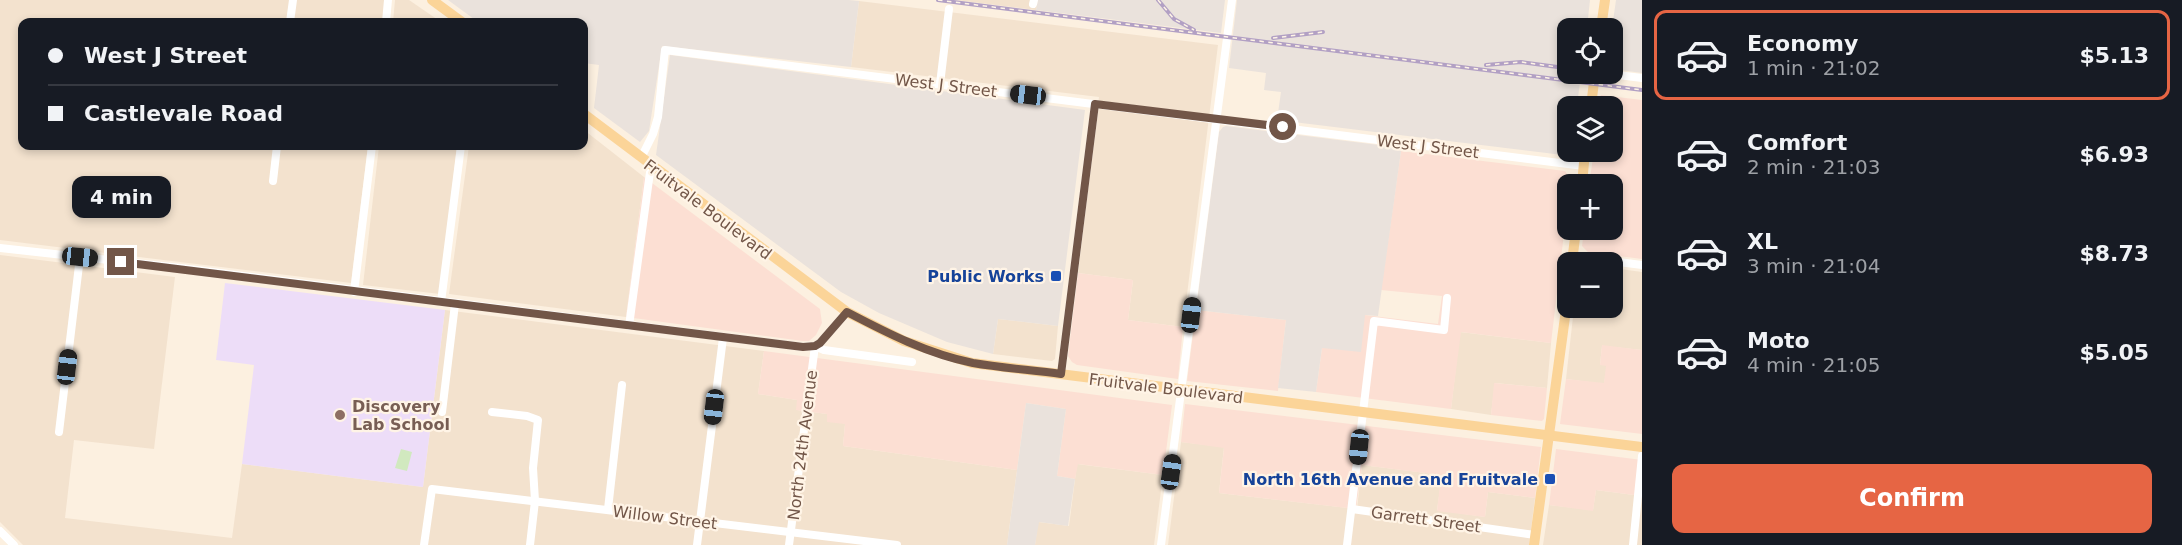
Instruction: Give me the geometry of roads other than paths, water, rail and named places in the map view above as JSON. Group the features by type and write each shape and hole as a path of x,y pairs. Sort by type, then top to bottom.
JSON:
{"main road":[{"path":"432,0 457,18"},
{"path":"1602,18 1605,0"},
{"name":"Fruitvale Boulevard","path":"588,117 847,312 904,341 940,354 972,363 1642,447"},
{"path":"1583,174 1584,162"},
{"path":"1535,540 1565,318"}],"street":[{"path":"291,18 293,0"},
{"path":"386,18 388,0"},
{"path":"1161,545 1232,0"},
{"path":"940,84 949,9"},
{"name":"West J Street","path":"641,158 653,134 658,117 665,50 1584,166"},
{"path":"1623,76 1642,78"},
{"path":"1061,374 1095,104"},
{"path":"273,182 277,150"},
{"path":"354,292 372,150"},
{"path":"441,302 460,150"},
{"path":"629,326 651,165"},
{"path":"0,248 723,338 803,347 815,346 824,350 912,362"},
{"path":"59,432 80,257"},
{"path":"1623,264 1642,265"},
{"path":"1347,545 1374,321 1444,330 1447,298"},
{"path":"442,412 455,304"},
{"path":"815,346 847,312"},
{"path":"697,545 723,338"},
{"name":"North 24th Avenue","path":"789,545 815,346"},
{"path":"608,509 622,385"},
{"path":"492,412 527,416 538,420 533,468 535,501 530,545"},
{"path":"1636,544 1642,456"},
{"name":"Willow Street","path":"424,545 432,489 897,545"},
{"name":"Garrett Street","path":"1352,509 1535,540"},
{"path":"0,531 14,545"}],"railway":[{"path":"938,0 1642,90"},
{"path":"1158,0 1174,19 1194,30"},
{"path":"1273,38 1323,32"},
{"path":"1486,65 1521,62 1557,67"}],"place":[{"name":"Public Works","path":"1056,276"},
{"name":"Discovery Lab School","path":"340,415"},
{"name":"North 16th Avenue and Fruitvale","path":"1550,479"}]}
